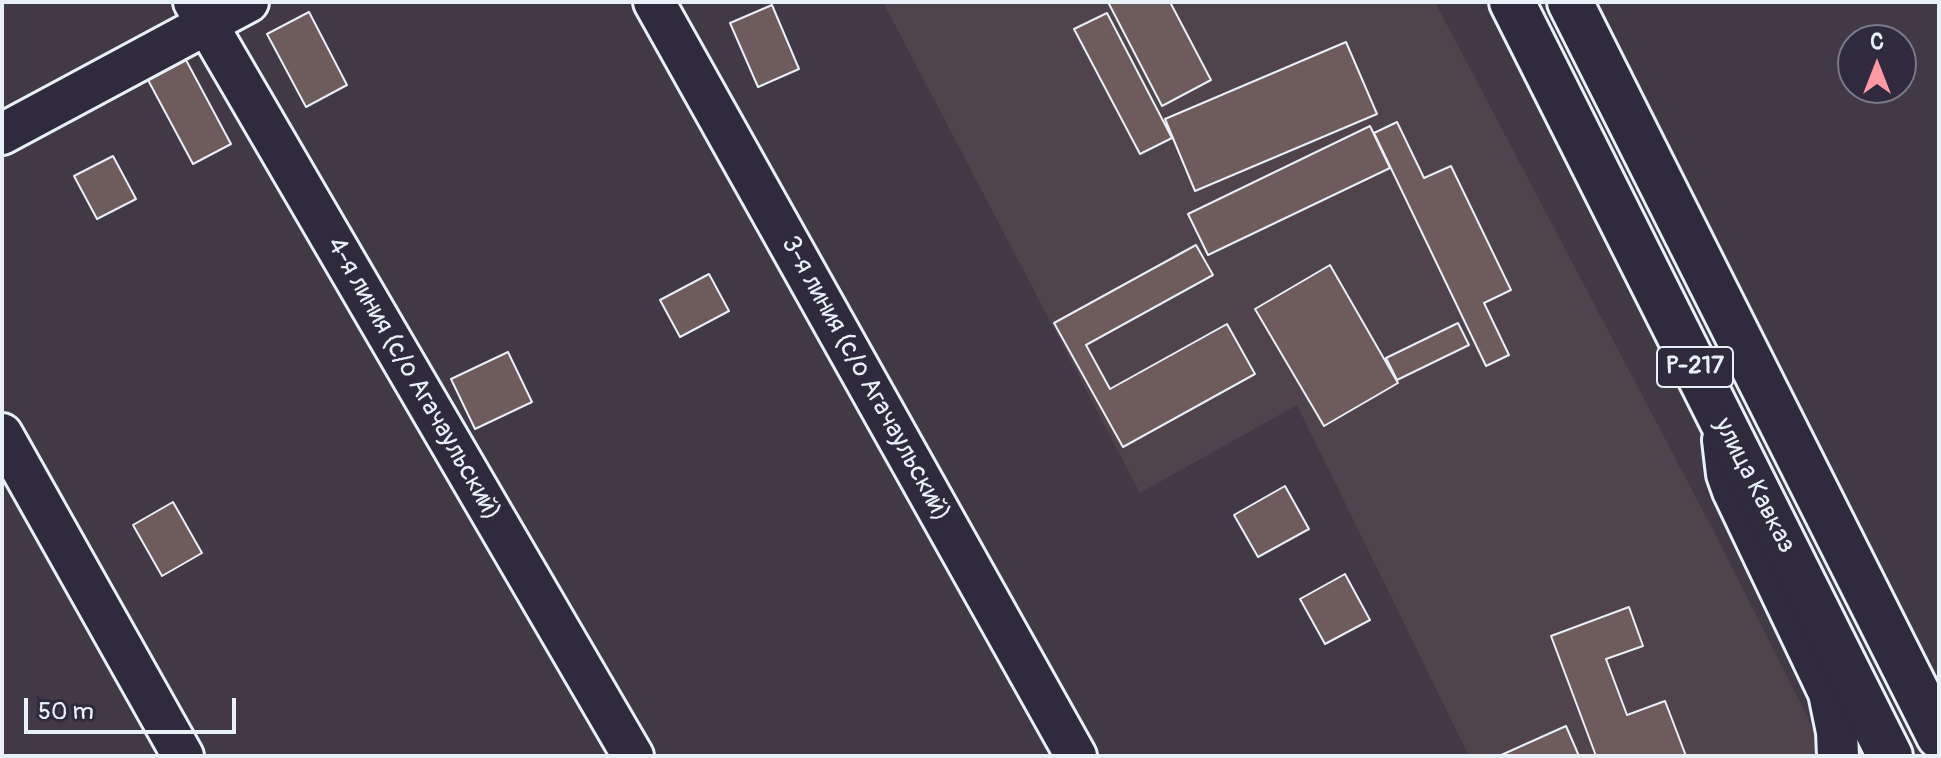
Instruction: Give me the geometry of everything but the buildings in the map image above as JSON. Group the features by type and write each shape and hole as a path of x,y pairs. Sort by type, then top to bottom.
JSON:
{"highway":[{"name":"улица Кавказ","path":"1512,2 1890,756"},
{"name":"улица Кавказ","path":"1570,2 1939,736"}],"street":[{"path":"2,134 200,13 248,2"},
{"name":"3-я линия (с/о Агачаульский)","path":"654,2 1076,756"},
{"name":"4-я линия (с/о Агачаульский)","path":"200,13 633,756"},
{"path":"1721,420 1727,474 1829,693 1838,756"},
{"path":"2,434 183,756"}],"shaded area":[{"path":"883,2 1435,2 1711,526 1827,756 1469,756 1297,405 1140,493"}]}
